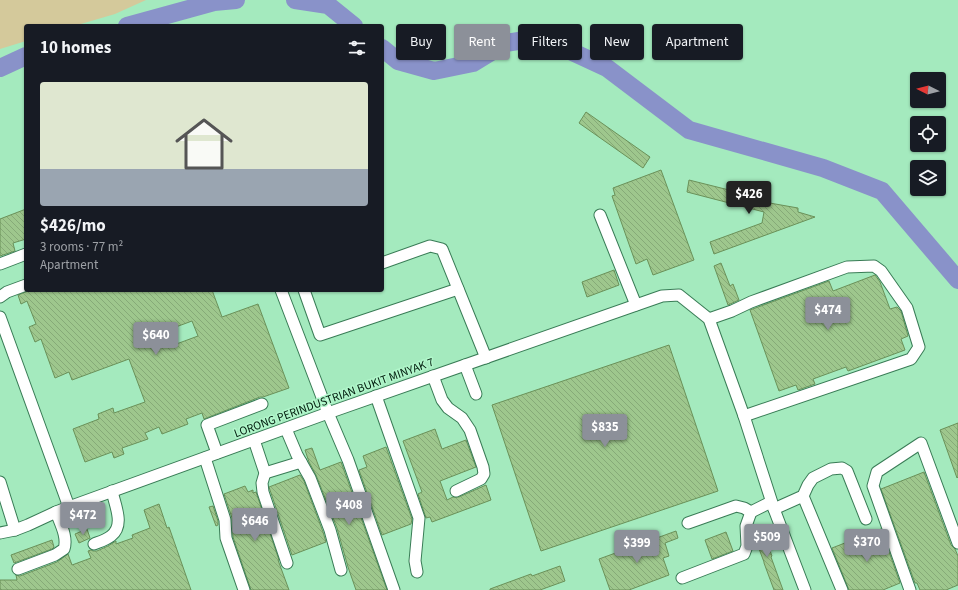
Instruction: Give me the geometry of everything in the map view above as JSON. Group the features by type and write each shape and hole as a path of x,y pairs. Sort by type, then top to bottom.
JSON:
{"street":[{"path":"600,215 636,305"},
{"path":"384,262 430,246 442,248 486,358"},
{"path":"0,264 24,255"},
{"path":"744,416 911,359 919,347 906,308 881,271 874,266 847,267 709,319 744,416 773,505 805,590"},
{"path":"0,297 6,292 24,286"},
{"path":"305,292 320,335 458,289"},
{"path":"282,292 328,414 348,460 394,590"},
{"name":"LORONG PERINDUSTRIAN BUKIT MINYAK 7","path":"0,533 15,530 69,507 286,428 662,296 679,295 709,319"},
{"path":"0,317 69,507"},
{"path":"465,365 476,394"},
{"path":"433,376 442,400 448,408 462,418 470,430 483,467 484,474 481,479 456,491"},
{"path":"376,396 419,518 415,561 417,572"},
{"path":"217,454 207,425 262,404"},
{"path":"286,428 297,455 310,478 330,530 341,570"},
{"path":"254,440 265,473 262,483 263,492 287,563"},
{"path":"910,590 872,486 877,472 921,443 958,543"},
{"path":"206,458 225,520 226,538 244,590"},
{"path":"265,473 301,462"},
{"path":"842,590 803,496 808,485 813,478 831,469 842,468 848,471 866,519"},
{"path":"0,482 15,530"},
{"path":"94,544 110,537 117,530 119,520 112,491"},
{"path":"688,523 736,506 751,512 803,496"},
{"path":"18,569 64,549 66,544 65,538 56,512"},
{"path":"682,578 744,554 747,546 746,526 751,512"}],"shaded area":[{"path":"0,0 146,0 115,14 81,24 24,24 24,42 0,49"}],"building":[{"path":"586,112 650,157 643,168 579,123"},
{"path":"661,170 694,260 653,275 647,259 636,264 612,196 615,195 613,188"},
{"path":"689,180 765,199 764,202 798,208 798,212 815,217 714,254 710,242 762,223 764,212 687,192"},
{"path":"24,210 24,240 13,243 15,251 0,256 0,219"},
{"path":"721,263 730,286 733,284 739,300 728,305 714,266"},
{"path":"614,270 619,285 587,297 582,282"},
{"path":"875,275 880,282 890,309 897,307 901,311 908,336 901,339 905,350 848,371 846,367 813,379 815,384 798,390 796,385 779,391 750,310 829,281 833,291"},
{"path":"26,292 213,292 222,317 258,304 289,388 260,397 204,419 202,413 186,419 188,424 162,434 159,427 145,433 148,439 122,448 124,454 114,458 112,452 85,462 73,429 99,419 98,414 113,408 114,413 145,402 129,359 72,380 69,372 55,378 41,339 35,342 29,327 36,324 27,301 21,304 18,295","holes":["192,321 198,336 171,346 165,331"]},
{"path":"669,345 718,491 541,551 492,405"},
{"path":"958,423 958,477 957,478 940,430"},
{"path":"435,429 442,449 466,440 476,467 440,481 447,500 453,497 459,497 486,485 491,500 432,522 430,517 426,518 418,494 422,492 403,441"},
{"path":"386,447 412,519 411,524 382,535 359,470 367,467 363,456"},
{"path":"312,448 320,470 341,462 387,590 356,590 337,528 305,450"},
{"path":"924,472 951,545 955,549 958,556 958,585 946,590 920,590 917,583 915,583 881,489"},
{"path":"300,475 304,481 326,542 292,555 269,487"},
{"path":"245,486 248,492 253,490 253,493 256,492 289,590 251,590 233,537 232,518 224,494"},
{"path":"159,504 167,528 169,527 191,590 0,590 0,580 17,580 16,575 20,576 57,562 68,554 72,565 91,558 88,551 97,551 116,541 116,544 133,538 132,535 150,528 144,510"},
{"path":"213,506 218,521 218,525 216,526 209,507"},
{"path":"761,527 783,590 774,590 753,533 753,530"},
{"path":"87,529 90,538 79,543 75,534"},
{"path":"881,529 900,583 883,590 849,590 832,548"},
{"path":"676,531 678,538 665,543 669,556 663,558 669,575 629,590 610,590 599,559"},
{"path":"726,532 733,551 712,559 705,540"},
{"path":"52,540 54,547 52,549 14,563 11,555"},
{"path":"560,566 565,581 540,590 490,590 531,574 532,576"}],"waterway":[{"path":"134,24 214,2 236,0"},
{"path":"295,0 328,5 352,24"},
{"path":"384,50 398,61 434,71 473,63 506,43 531,39 566,49 607,68 689,130 823,168 882,191 958,280"},
{"path":"0,68 24,57"}]}
